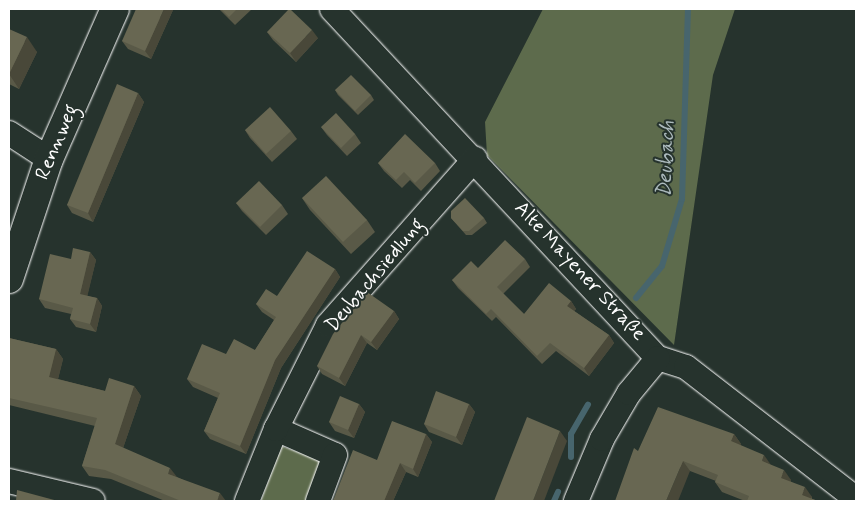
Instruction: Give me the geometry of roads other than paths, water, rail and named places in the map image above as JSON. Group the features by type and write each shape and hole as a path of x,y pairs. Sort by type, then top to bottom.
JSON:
{"street":[{"name":"Rennweg","path":"9,279 49,159 115,9"},
{"name":"Alte Mayener Straße","path":"332,9 475,159 658,358 686,367 856,499"},
{"path":"9,133 49,159"},
{"name":"Deubachsiedlung","path":"247,501 276,429 328,325 475,159"},
{"path":"576,501 624,400 644,370 658,358"},
{"path":"276,429 335,455 318,501"},
{"path":"9,481 93,501"}],"waterway":[{"name":"Deubach","path":"636,298 662,266 682,199 688,9"},
{"name":"Deubach","path":"571,457 571,434 588,405"},
{"name":"Deubach","path":"554,501 558,492"}]}
